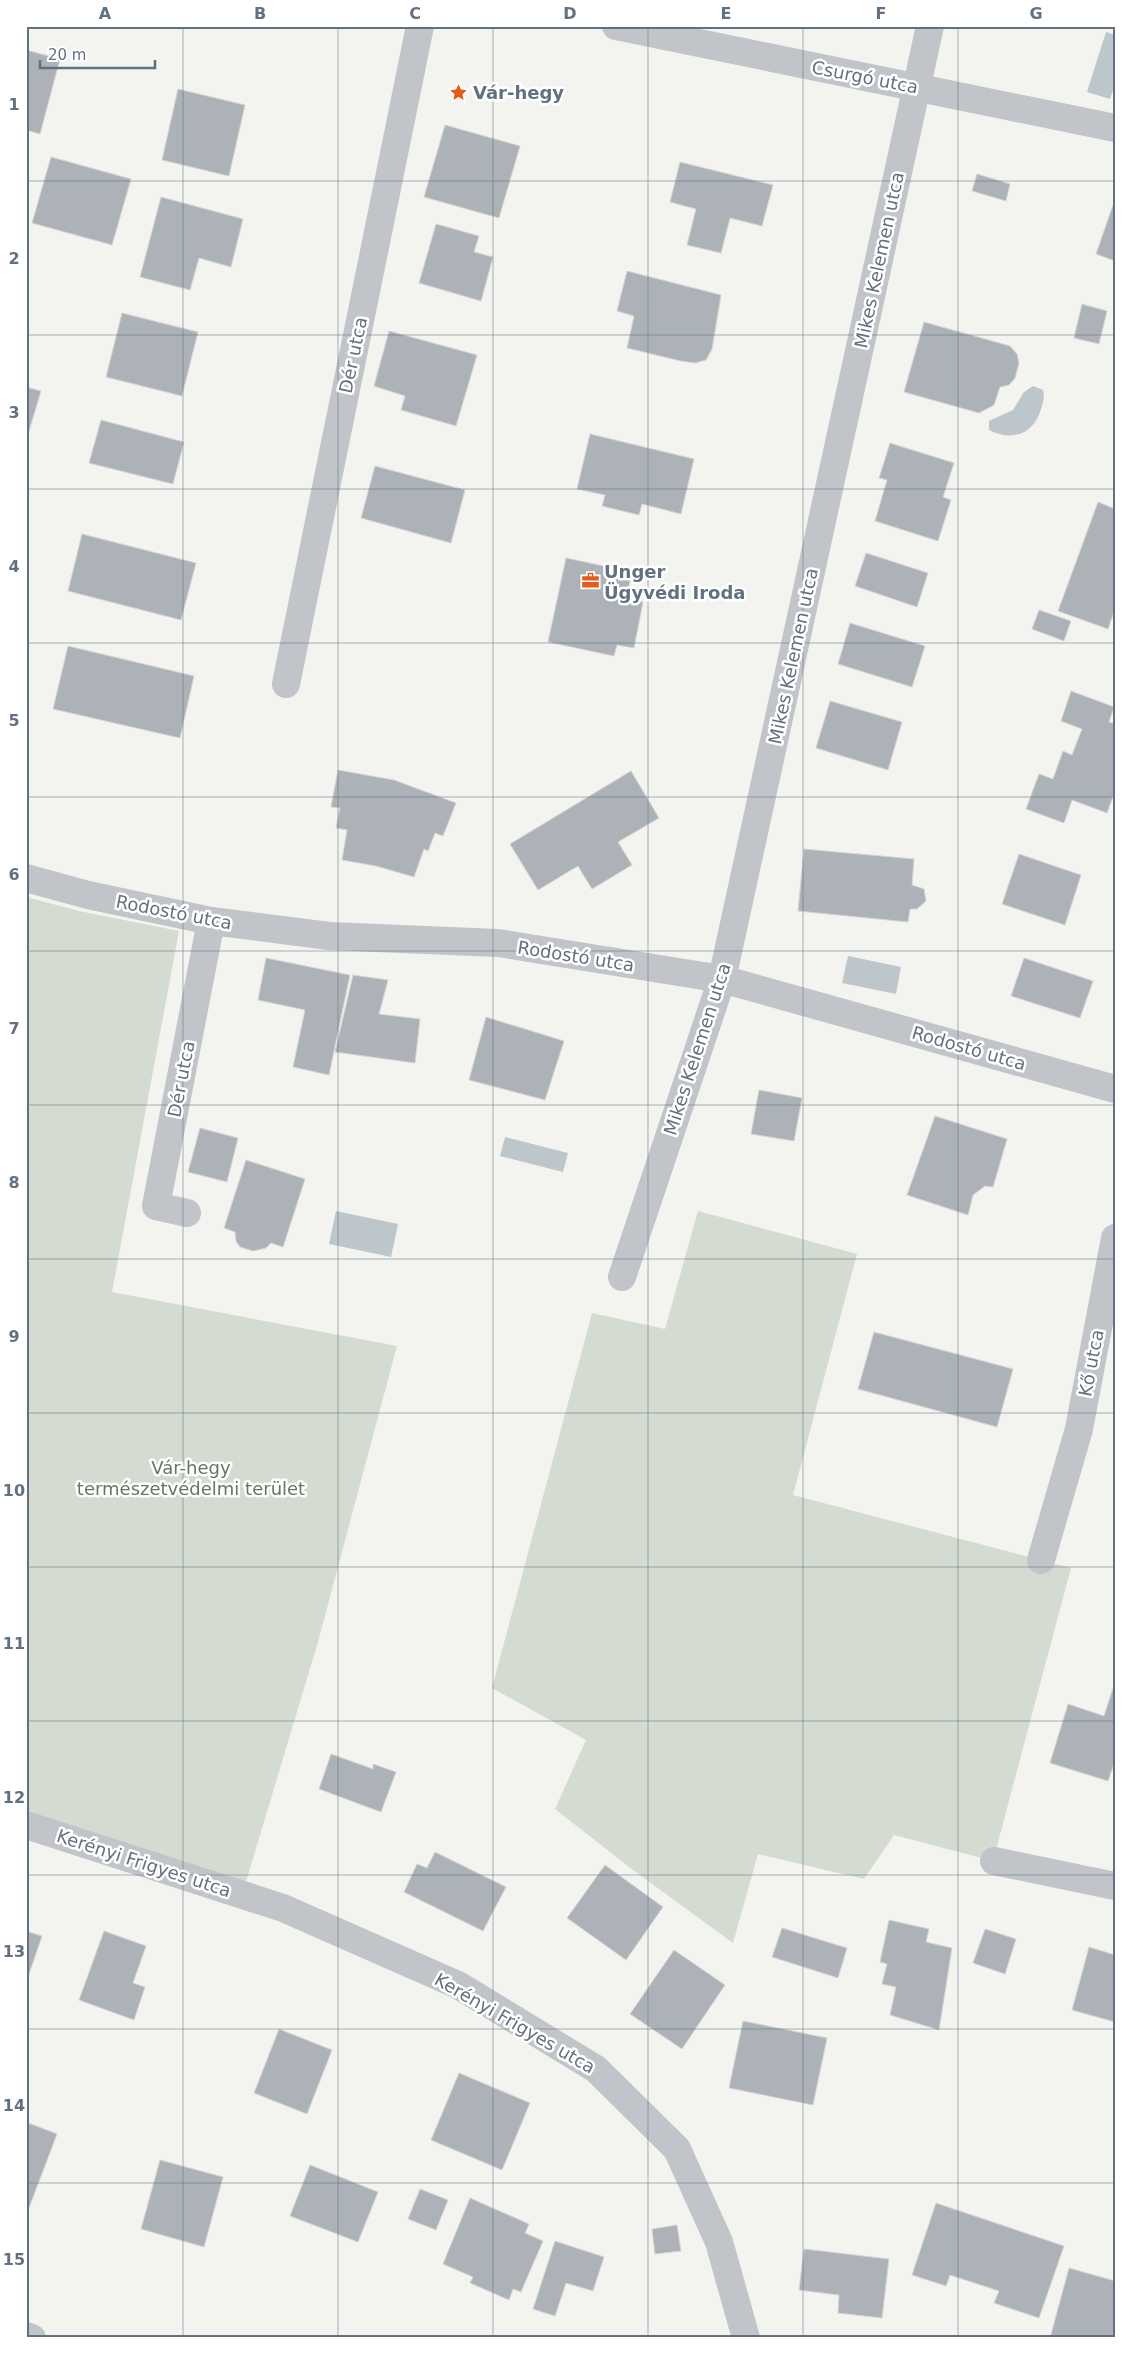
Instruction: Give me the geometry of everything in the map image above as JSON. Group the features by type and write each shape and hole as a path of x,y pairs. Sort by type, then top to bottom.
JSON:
{"street":[{"name":"Dér utca","path":"286,684 420,26"},
{"name":"Csurgó utca","path":"616,26 1115,128"},
{"name":"Mikes Kelemen utca","path":"622,1277 722,978 930,26"},
{"name":"Rodostó utca","path":"26,878 88,895 211,922 329,936 498,944 722,978 1115,1089"},
{"name":"Dér utca","path":"187,1212 156,1206 211,922"},
{"name":"Kő utca","path":"1041,1560 1078,1429 1115,1238"},
{"name":"Kerényi Frigyes utca","path":"26,1825 283,1908 458,1986 596,2069 677,2148 719,2242 746,2338"},
{"path":"994,1861 1115,1886"},
{"path":"26,2336 32,2338"}],"green space":[{"name":"Vár-hegy természetvédelmi terület","path":"26,897 79,911 179,931 112,1292 397,1346 318,1642 242,1895 26,1825"},
{"path":"698,1211 857,1254 793,1495 1071,1568 993,1861 894,1835 864,1879 758,1854 733,1943 633,1870 555,1809 586,1740 492,1688 592,1313 665,1329"}],"shaded area":[{"path":"1106,32 1115,35 1115,84 1110,99 1087,92"},
{"path":"1033,386 1043,390 1044,400 1038,418 1028,430 1014,435 1006,435 989,430 989,421 1013,410 1024,392"},
{"path":"848,956 901,967 896,994 842,983"},
{"path":"505,1137 568,1153 563,1172 500,1156"},
{"path":"336,1211 398,1224 391,1257 329,1244"}],"building":[{"path":"26,50 60,59 40,134 26,130"},
{"path":"178,89 245,105 229,176 162,160"},
{"path":"445,125 520,146 499,218 424,197"},
{"path":"51,157 131,179 112,245 32,223"},
{"path":"680,162 773,185 762,226 730,218 721,253 687,245 696,209 670,202"},
{"path":"977,174 1010,184 1006,201 972,191"},
{"path":"161,197 243,219 231,267 199,258 190,290 140,277"},
{"path":"1113,205 1115,206 1115,261 1096,254"},
{"path":"436,224 479,236 474,252 493,257 481,301 419,283"},
{"path":"627,271 721,295 712,349 706,360 695,363 681,361 627,348 634,316 617,311"},
{"path":"1082,304 1107,311 1099,344 1074,338"},
{"path":"122,313 198,332 182,396 106,377"},
{"path":"924,322 1010,346 1017,354 1019,363 1015,378 1009,385 1000,387 994,405 979,413 904,392"},
{"path":"389,331 477,355 456,426 401,410 405,396 374,386"},
{"path":"26,387 41,391 26,441"},
{"path":"101,420 184,442 173,484 89,463"},
{"path":"590,434 694,459 681,514 642,504 639,515 602,506 605,495 577,489"},
{"path":"890,443 954,463 943,497 951,500 938,541 875,521 887,480 879,478"},
{"path":"375,466 465,490 451,543 361,518"},
{"path":"1098,502 1115,509 1115,609 1108,629 1058,611"},
{"path":"82,534 196,563 181,620 68,591"},
{"path":"866,553 928,573 917,607 855,586"},
{"path":"566,558 632,572 626,599 643,602 634,648 617,645 614,656 548,642"},
{"path":"1039,610 1071,621 1064,641 1032,629"},
{"path":"850,623 925,646 912,687 838,664"},
{"path":"68,646 194,676 180,738 53,709"},
{"path":"1071,691 1114,707 1109,722 1115,724 1115,791 1107,813 1072,800 1064,823 1026,809 1039,774 1053,779 1063,751 1072,755 1082,729 1061,721"},
{"path":"830,701 902,722 888,770 816,748"},
{"path":"338,770 394,780 456,803 443,836 435,833 428,851 424,849 414,877 376,866 342,860 347,830 336,828 340,808 331,807"},
{"path":"631,771 659,818 618,842 632,865 592,889 578,866 538,890 510,844"},
{"path":"804,849 914,859 912,885 924,889 926,901 917,909 910,909 908,922 798,911"},
{"path":"1019,854 1081,875 1065,925 1002,904"},
{"path":"266,958 350,975 329,1075 293,1067 305,1010 258,1000"},
{"path":"1024,958 1093,981 1080,1018 1011,996"},
{"path":"353,975 388,980 379,1014 420,1019 415,1063 335,1052"},
{"path":"486,1017 564,1041 545,1100 469,1080"},
{"path":"759,1090 802,1098 794,1141 751,1134"},
{"path":"935,1116 1007,1139 993,1187 985,1186 973,1195 968,1215 907,1195"},
{"path":"200,1128 238,1138 227,1182 188,1172"},
{"path":"246,1160 305,1179 283,1247 271,1243 266,1248 253,1251 240,1247 236,1241 235,1232 224,1228"},
{"path":"874,1332 1013,1369 997,1427 858,1389"},
{"path":"1115,1682 1115,1761 1108,1781 1050,1763 1068,1704 1104,1716"},
{"path":"331,1754 373,1769 373,1764 396,1772 381,1812 319,1789"},
{"path":"435,1852 506,1887 483,1931 404,1892 417,1864 427,1868"},
{"path":"605,1865 663,1907 626,1960 567,1918"},
{"path":"889,1920 929,1929 926,1942 952,1948 939,2030 890,2015 896,1987 882,1984 887,1964 880,1962"},
{"path":"782,1928 847,1948 838,1978 772,1957"},
{"path":"985,1929 1016,1939 1005,1974 973,1963"},
{"path":"26,1931 42,1936 26,1983"},
{"path":"104,1931 146,1946 133,1983 145,1987 134,2020 79,2000"},
{"path":"1089,1947 1115,1955 1115,2022 1072,2010"},
{"path":"674,1950 725,1985 682,2049 630,2014"},
{"path":"743,2021 827,2038 813,2105 729,2088"},
{"path":"279,2029 332,2050 307,2114 254,2093"},
{"path":"459,2073 530,2103 502,2170 431,2140"},
{"path":"26,2122 57,2134 27,2213 26,2212"},
{"path":"160,2160 223,2177 204,2247 141,2229"},
{"path":"310,2165 378,2192 358,2242 290,2216"},
{"path":"420,2189 448,2200 436,2230 408,2219"},
{"path":"470,2198 529,2224 525,2233 543,2241 521,2292 513,2289 509,2300 470,2283 473,2277 443,2264"},
{"path":"936,2203 1064,2246 1039,2318 994,2303 999,2291 950,2275 946,2286 912,2275"},
{"path":"677,2225 681,2251 655,2254 652,2229"},
{"path":"555,2241 604,2257 593,2291 566,2283 555,2316 533,2309"},
{"path":"804,2249 889,2259 882,2318 838,2313 839,2295 799,2290"},
{"path":"1069,2268 1115,2281 1115,2338 1050,2338"}],"place":[{"name":"Vár-hegy","path":"459,92"},
{"name":"Unger Ügyvédi Iroda","path":"590,581"}]}
